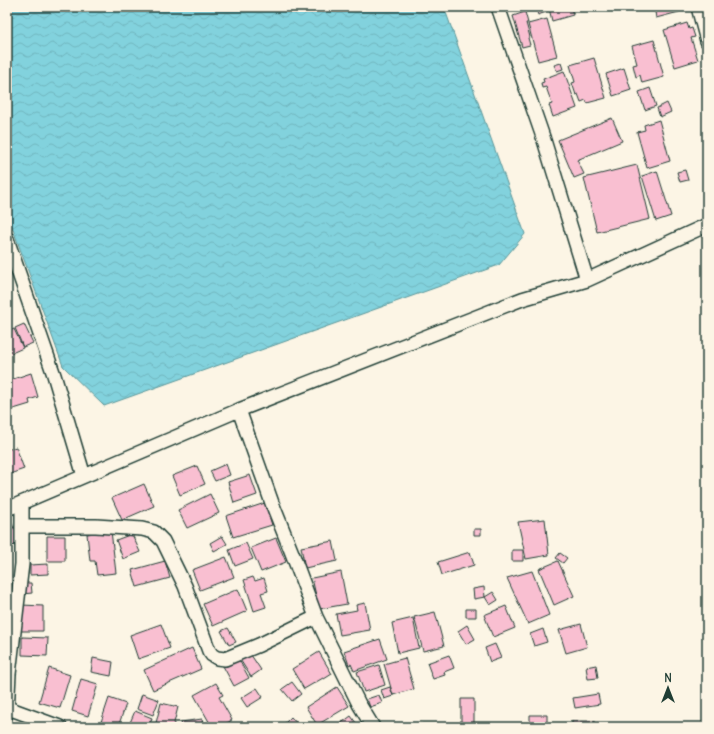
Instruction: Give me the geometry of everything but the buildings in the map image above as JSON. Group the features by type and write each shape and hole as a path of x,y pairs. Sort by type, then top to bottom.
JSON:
{"street":[{"path":"698,7 707,41"},
{"path":"502,8 587,280"},
{"path":"7,509 239,410 522,299 587,280 707,225"},
{"path":"7,239 54,375 84,476"},
{"path":"239,410 272,503 316,617 352,690 373,727"},
{"path":"22,503 22,564 9,674 7,711 60,727"},
{"path":"22,526 104,527 142,529 154,532 163,541 185,586 208,651 217,658 225,659 259,645 316,617"}],"water":[{"path":"7,7 444,7 525,234 499,265 104,406 63,366 7,213"}]}
